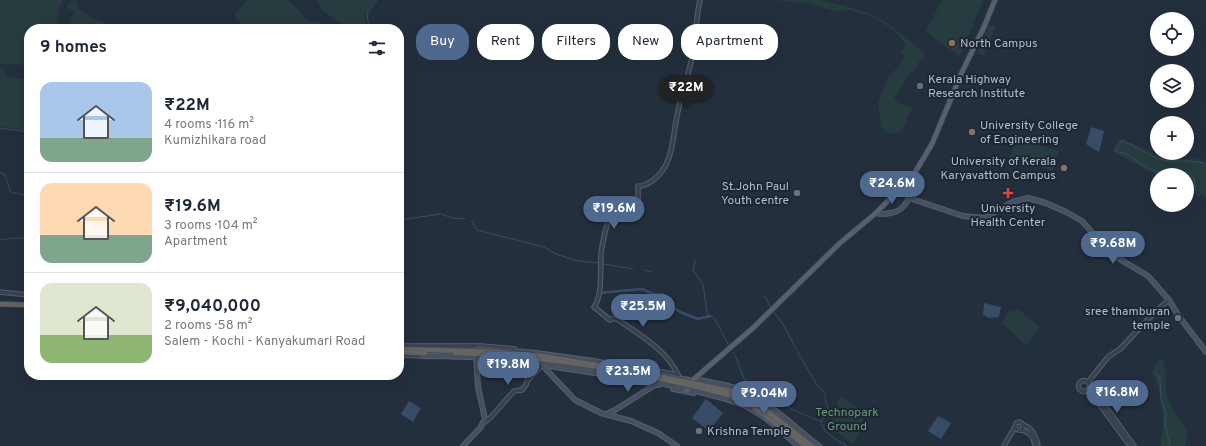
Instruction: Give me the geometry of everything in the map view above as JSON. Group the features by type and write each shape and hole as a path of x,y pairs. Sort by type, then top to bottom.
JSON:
{"highway":[{"path":"0,304 24,305"},
{"path":"404,349 497,352 542,356 632,370 718,388 755,402 812,446"},
{"path":"404,352 509,356 578,364 717,392 729,395 752,406 806,446"}],"main road":[{"path":"685,390 693,380 772,310 840,243 876,213 914,174 932,144 962,72 984,27 995,0"},
{"path":"876,213 880,215 900,211 904,207 909,198 914,174"},
{"path":"909,198 973,218 985,218 1007,204 1019,199 1028,198 1046,203 1066,212 1082,221 1111,254 1148,276 1169,300 1178,315 1206,352"},
{"path":"464,445 484,422 485,416 478,386 476,357 477,347 594,361 722,384 741,390 759,399 818,446"},
{"path":"424,356 476,357 490,360 543,364 641,378 674,388"},
{"path":"543,364 634,379 740,404 752,410 770,423 798,446"},
{"path":"543,364 575,400 600,413 631,422 658,433 676,446"},
{"path":"606,414 655,385"},
{"path":"685,390 740,407 759,417 794,446"},
{"path":"615,410 619,418"}],"street":[{"path":"674,388 678,376 676,369 658,348 620,321 614,318 610,320 594,307 599,293 602,247 610,215 619,209 636,202 638,199 638,186 648,183 662,173 670,154 674,141 678,111 691,64 700,0"},
{"path":"0,292 24,294"},
{"path":"1130,446 1088,389 1090,380 1108,357 1120,349 1157,310 1169,300"},
{"path":"404,346 477,347"},
{"path":"404,355 424,356"},
{"path":"484,422 502,406 514,391 522,390 526,386 526,381 552,355"},
{"path":"1088,389 1082,391 1079,386 1082,381 1090,380"},
{"path":"1088,389 1100,399 1134,446"},
{"path":"1017,429 1015,423 1018,422 1027,426 1033,432 1037,441 1036,446"},
{"path":"1005,446 1017,429 1023,425"},
{"path":"1017,429 1028,432 1032,436 1036,446"}],"green space":[{"path":"0,0 63,0 58,10 57,24 24,24 24,65 0,64"},
{"path":"72,0 77,2 77,8 104,24 70,24 74,10 66,8"},
{"path":"248,0 287,0 310,22 318,21 320,24 241,24 234,15"},
{"path":"317,0 376,0 365,15 366,24 342,24 323,11"},
{"path":"773,0 821,0 867,12 886,22 926,54 918,63 914,71 910,74 894,99 899,103 912,108 902,131 895,133 885,132 881,126 878,104 888,77 899,66 905,56 901,53 905,45 902,39 894,31 874,17 849,10 839,12 806,3"},
{"path":"942,0 983,0 960,56 940,43 926,31"},
{"path":"989,25 996,26 983,56 977,53"},
{"path":"0,68 3,69 6,77 24,79 24,131 0,126"},
{"path":"1016,138 1059,151 1053,171 1010,158"},
{"path":"1119,139 1150,151 1150,160 1196,159 1206,163 1206,198 1199,193 1194,186 1194,168 1150,168 1150,172 1113,151"},
{"path":"1019,310 1039,327 1027,346 1002,323 1008,312"},
{"path":"1163,359 1169,403 1186,430 1187,437 1185,446 1161,446 1163,424 1162,411 1159,390 1152,372 1158,361"},
{"name":"Technopark Ground","path":"840,396 866,413 854,444 832,429 833,416"}],"water":[{"path":"1091,127 1104,131 1099,152 1086,144"},
{"path":"984,303 1001,307 999,317 989,318 983,315"},
{"path":"706,399 723,413 709,431 692,418"},
{"path":"409,401 421,408 413,422 401,414"},
{"path":"938,416 951,423 941,439 928,431"}],"waterway":[{"path":"368,24 367,13 377,0"},
{"path":"0,128 24,131"},
{"path":"1150,169 1127,154 1115,151 1122,140 1159,159 1171,161 1194,161 1206,164"},
{"path":"0,173 4,174 11,192 24,195"},
{"path":"1194,178 1196,192 1200,196"},
{"path":"404,219 441,214 452,218 465,219"},
{"path":"472,221 477,230 544,247 556,254 578,261 598,263"},
{"path":"0,240 24,239"},
{"path":"694,260 693,270 703,284 707,313 715,319 728,344"},
{"path":"603,264 633,269"},
{"path":"644,270 652,272"},
{"path":"599,293 642,289 653,294 662,294 673,307"},
{"path":"765,296 771,308"},
{"path":"674,308 698,319 710,316"},
{"path":"773,311 784,326 796,349"},
{"path":"797,351 817,385 825,394"},
{"path":"733,352 748,384 766,388 777,393 791,409 820,421 826,432 847,446"},
{"path":"1156,372 1160,379 1161,399 1166,414 1165,422 1170,446"},
{"path":"825,395 826,404 828,406"},
{"path":"821,422 828,407"}],"place":[{"name":"North Campus","path":"952,43"},
{"name":"Kerala Highway Research Institute","path":"920,86"},
{"name":"University College of Engineering","path":"972,132"},
{"name":"University of Kerala Karyavattom Campus","path":"1064,168"},
{"name":"St.John Paul Youth centre","path":"797,193"},
{"name":"University Health Center","path":"1008,193"},
{"name":"sree thamburan temple","path":"1178,318"},
{"name":"Krishna Temple","path":"699,431"}]}
